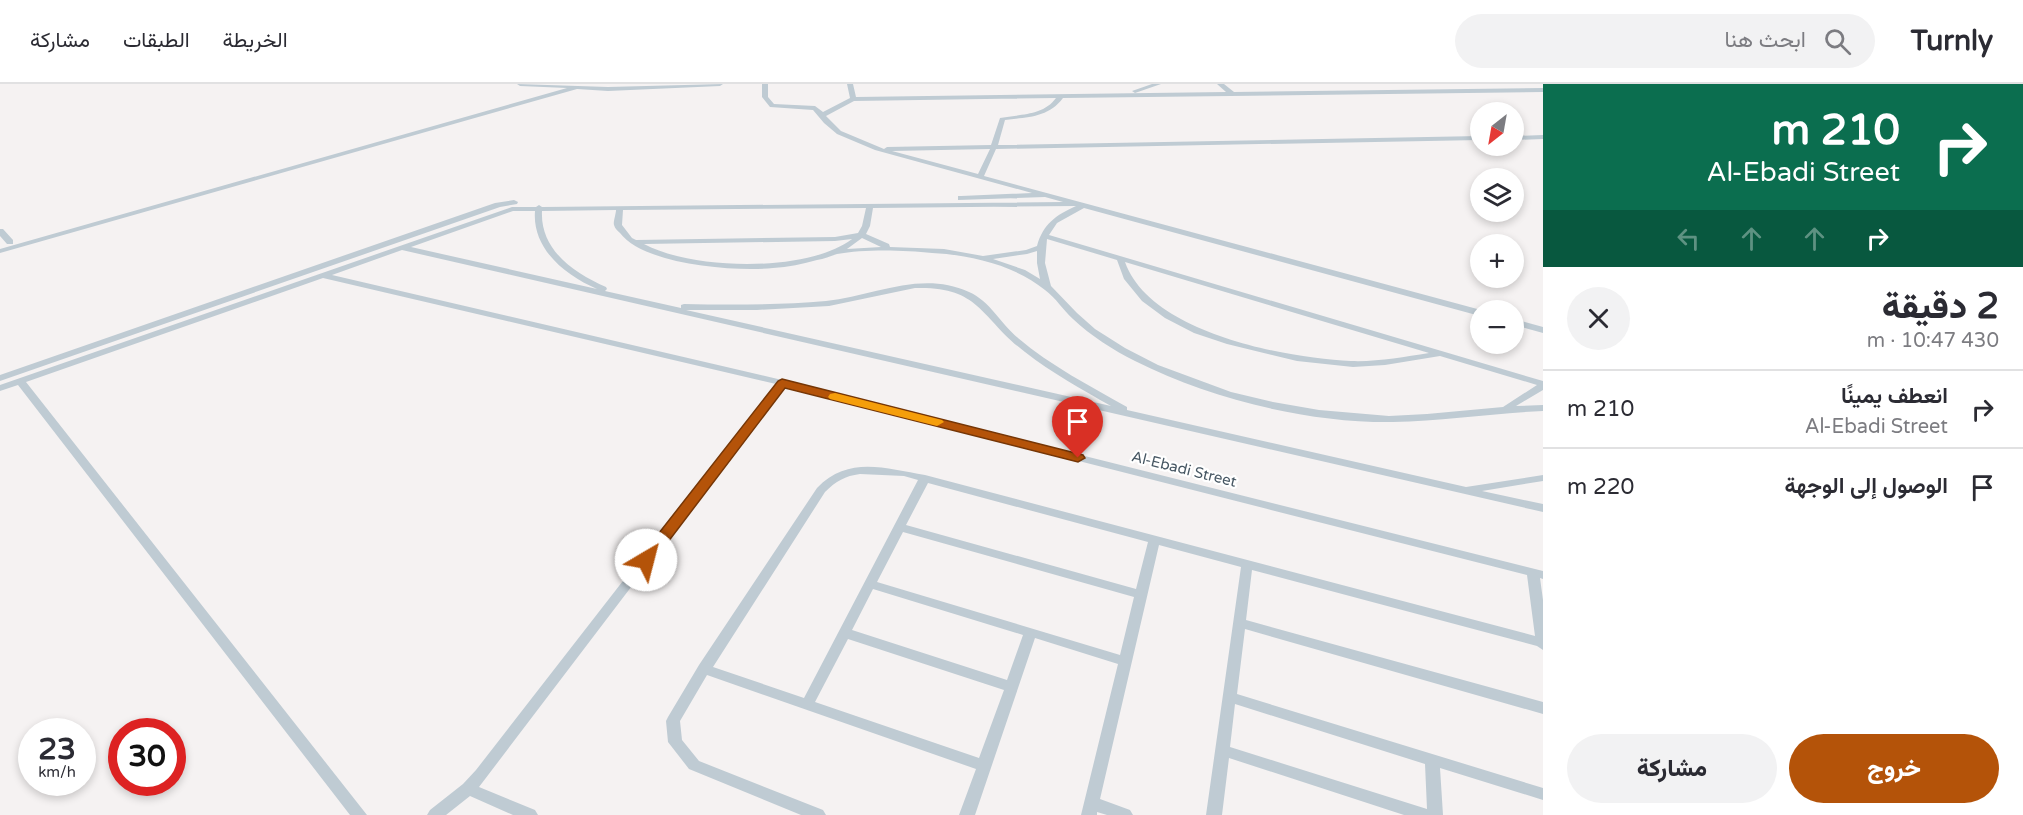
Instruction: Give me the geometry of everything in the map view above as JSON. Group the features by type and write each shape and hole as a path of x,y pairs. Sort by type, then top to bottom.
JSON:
{"street":[{"path":"520,84 550,87 623,84"},
{"path":"0,251 575,86 720,84"},
{"path":"765,84 765,97 772,106 815,108 831,126 847,137 877,149 1470,310"},
{"path":"850,84 853,99"},
{"path":"1117,96 1158,84"},
{"path":"1220,84 1232,94"},
{"path":"1526,84 1543,89"},
{"path":"0,245 545,91 550,87"},
{"path":"822,115 853,99 1543,89"},
{"path":"980,178 994,147 1002,119 1049,111 1060,96"},
{"path":"1524,138 1543,137"},
{"path":"877,149 1470,138"},
{"path":"0,378 508,203 1045,195"},
{"path":"1033,205 1044,210 1050,216 1052,223"},
{"path":"0,388 504,211 539,207 1082,205"},
{"path":"1047,287 1041,273 1041,247 1052,223 1082,205"},
{"path":"835,252 861,235 865,229 870,206"},
{"path":"539,207 537,220 541,237 552,255 571,271 598,287 631,300"},
{"path":"620,207 616,216 617,225 634,243 672,258 719,266 771,266 795,263 835,252 888,247 927,249 980,258 1008,267 1047,287 1078,319 1106,342 1171,373 1252,401 1299,411 1390,419 1543,408"},
{"path":"0,231 10,242"},
{"path":"634,243 835,239 861,235 888,247"},
{"path":"1046,236 1543,385"},
{"path":"400,247 1543,508"},
{"path":"980,258 1027,252 1041,247"},
{"path":"1120,258 1128,279 1159,309 1211,336 1244,347 1288,357 1351,364 1385,363 1441,353"},
{"name":"Al-Ebadi Street","path":"322,275 782,383 1538,573"},
{"path":"663,308 776,308 833,303 901,286 945,287 965,293 981,302 1014,339 1067,378 1136,416"},
{"path":"1524,325 1543,330"},
{"path":"20,381 359,815"},
{"path":"435,815 468,789 493,759 782,383"},
{"path":"1505,409 1543,385"},
{"path":"818,815 694,765 675,741 674,721 704,669 821,490 837,476 858,471 881,470 925,478 1543,644 1538,573"},
{"path":"807,705 925,478"},
{"path":"1464,489 1543,478"},
{"path":"900,527 1141,595"},
{"path":"1125,815 1090,809 1154,538"},
{"path":"1214,815 1247,563"},
{"path":"870,584 1125,661"},
{"path":"1239,623 1543,708"},
{"path":"845,633 1011,687"},
{"path":"967,815 1030,633"},
{"path":"704,669 984,766"},
{"path":"1229,697 1543,795"},
{"path":"1222,750 1425,815"},
{"path":"1432,760 1435,815"},
{"path":"468,789 530,815"}],"slow traffic":[{"path":"835,397 937,422"}],"route":[{"path":"646,560 782,383 1078,458"}]}
